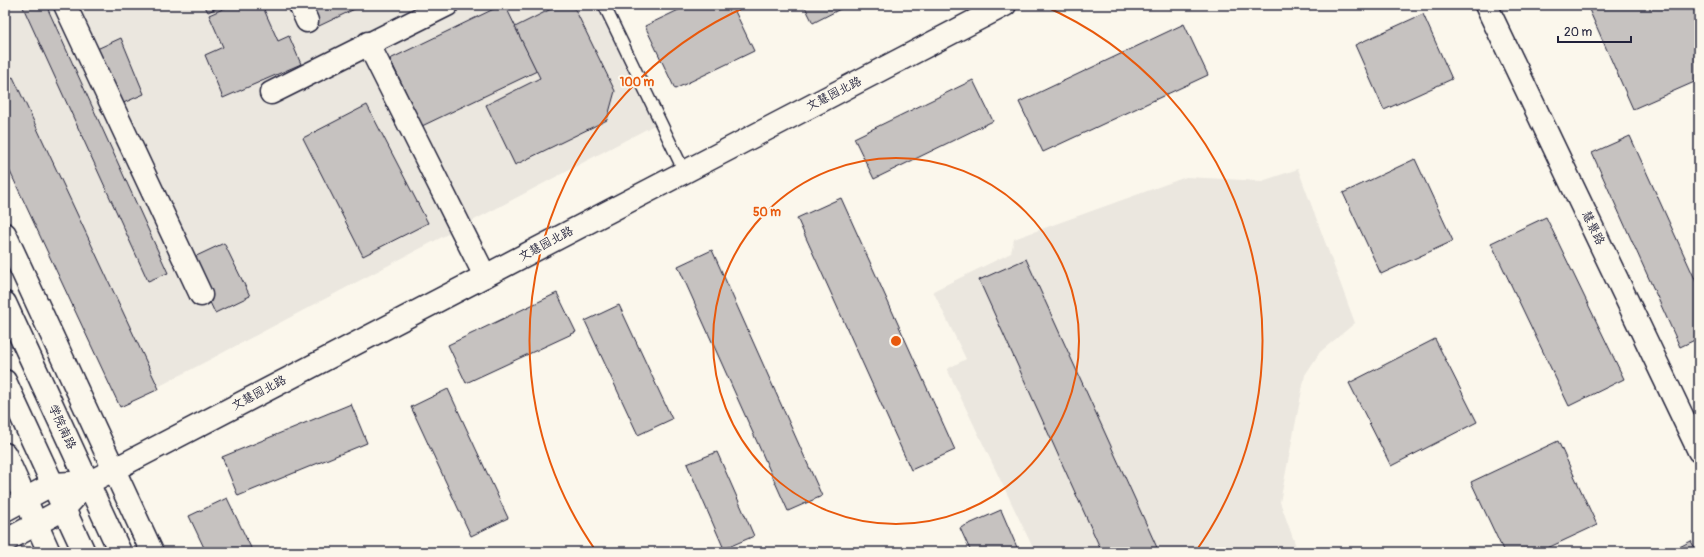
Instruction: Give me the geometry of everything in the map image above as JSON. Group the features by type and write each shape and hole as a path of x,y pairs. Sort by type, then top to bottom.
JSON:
{"street":[{"path":"65,5 201,295"},
{"path":"271,93 368,43 447,5"},
{"name":"文慧园北路","path":"88,482 1005,5"},
{"name":"慧景路","path":"1486,5 1699,452"},
{"path":"368,43 485,276"},
{"path":"5,234 152,552"},
{"name":"学院南路","path":"5,303 120,552"},
{"path":"5,381 84,552"},
{"path":"5,454 49,552"},
{"path":"5,510 53,484 88,482"},
{"path":"5,541 64,509 88,482"}],"lane":[{"path":"604,5 684,171"}],"shaded area":[{"path":"5,5 604,5 660,122 120,407 5,156"},
{"path":"1298,169 1355,323 1320,352 1305,375 1280,502 1298,552 1035,552 947,369 966,359 933,291 1011,253 1014,239 1186,177 1262,181"}],"building":[{"path":"22,5 46,5 168,273 148,281"},
{"path":"204,5 224,5 208,12"},
{"path":"232,5 262,5 278,41 289,36 301,64 223,98 205,55 223,47 209,15"},
{"path":"309,5 363,5 319,26"},
{"path":"502,5 505,5 537,71 422,126 390,59"},
{"path":"559,5 573,5 615,91 607,120 515,165 486,105 540,78 515,27"},
{"path":"689,5 732,5 754,51 675,89 645,26"},
{"path":"804,5 848,5 813,23"},
{"path":"1587,5 1699,5 1699,80 1633,109"},
{"path":"1423,14 1452,79 1384,110 1355,45"},
{"path":"1184,24 1208,75 1043,152 1019,102"},
{"path":"121,38 144,94 121,104 97,49"},
{"path":"13,77 159,389 120,407 5,161 5,80"},
{"path":"973,80 993,121 874,179 854,138"},
{"path":"367,105 428,223 363,256 303,138"},
{"path":"1630,136 1699,288 1699,338 1680,347 1592,153"},
{"path":"1415,159 1453,241 1381,274 1343,193"},
{"path":"841,198 955,450 911,470 797,218"},
{"path":"1546,217 1624,379 1569,406 1491,243"},
{"path":"224,243 250,296 215,313 190,259"},
{"path":"712,250 822,496 788,511 678,266"},
{"path":"1026,259 1159,552 1102,552 979,280"},
{"path":"557,293 576,332 466,383 448,345"},
{"path":"619,305 672,419 638,435 585,321"},
{"path":"1435,339 1477,422 1391,466 1349,383"},
{"path":"448,389 508,518 471,536 411,407"},
{"path":"351,404 367,443 238,496 222,457"},
{"path":"1558,441 1597,525 1539,552 1504,552 1471,482"},
{"path":"717,452 754,536 724,549 687,464"},
{"path":"227,498 253,552 206,552 189,516"},
{"path":"1001,510 1019,552 971,552 960,528"},
{"path":"1691,541 1697,552 1670,552"}]}
